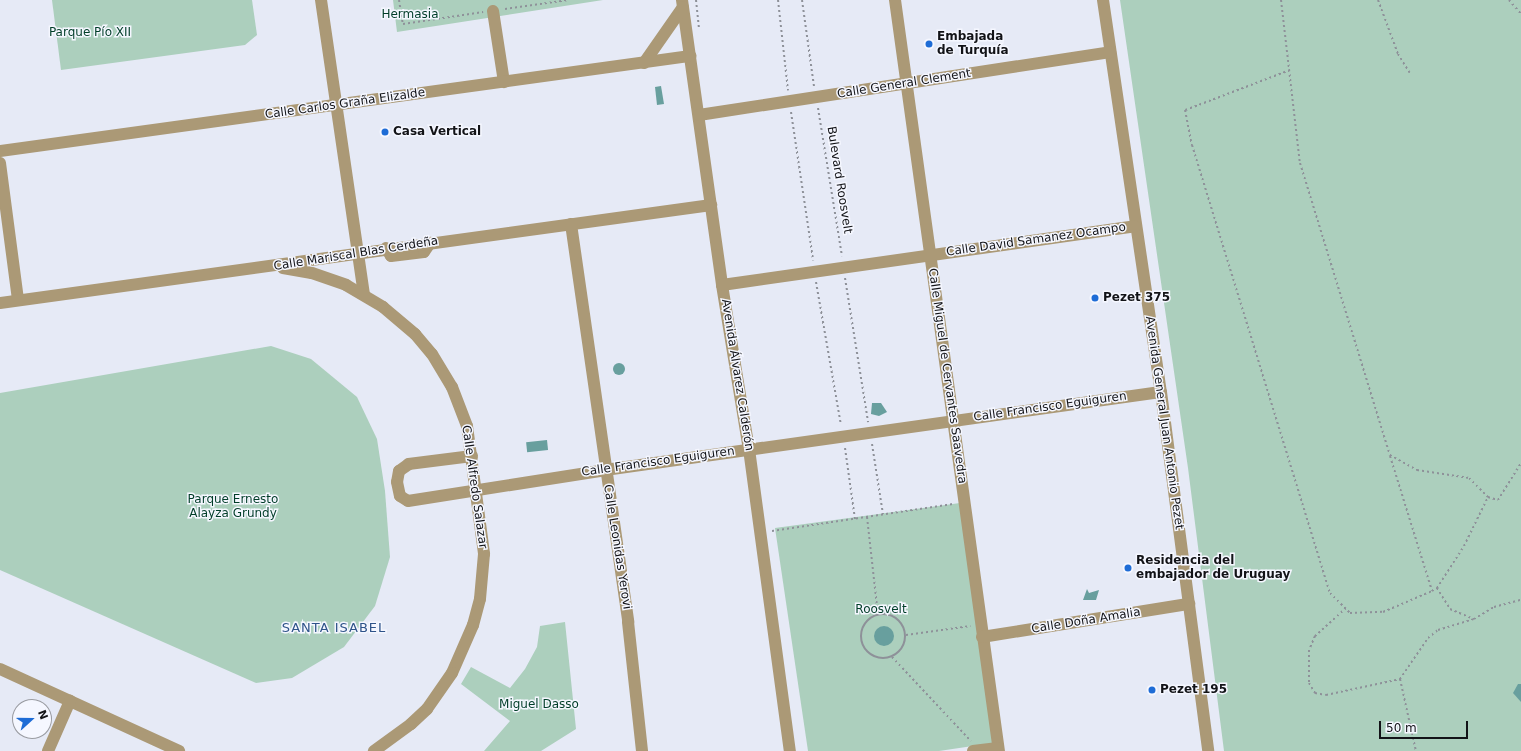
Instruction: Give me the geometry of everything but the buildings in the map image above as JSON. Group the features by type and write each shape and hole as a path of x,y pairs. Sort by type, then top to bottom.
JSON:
{"street":[{"path":"321,0 364,294"},
{"name":"Calle Miguel de Cervantes Saavedra","path":"895,0 930,255 955,420 982,631 999,749"},
{"name":"Avenida General Juan Antonio Pezet","path":"1103,0 1135,226 1161,392 1208,751"},
{"path":"644,63 682,3"},
{"name":"Avenida Álvarez Calderón","path":"682,3 722,285 749,449 790,751"},
{"path":"493,11 504,82"},
{"name":"Calle General Clement","path":"699,115 1110,52"},
{"name":"Calle Carlos Graña Elizalde","path":"0,151 690,56"},
{"path":"0,163 18,300"},
{"name":"Calle Mariscal Blas Cerdeña","path":"0,303 274,267 386,248 711,205"},
{"name":"Calle Leonidas Yerovi","path":"571,224 605,470 628,622 642,751"},
{"name":"Calle David Samanez Ocampo","path":"722,285 1135,226"},
{"name":"Calle Alfredo Salazar","path":"274,267 312,273 364,294 415,334 432,354 459,404 472,456 482,527 484,575 474,625 464,650 452,673 427,709 411,724 374,751"},
{"name":"Calle Francisco Eguiguren","path":"472,456 409,464 399,471 397,482 400,496 408,501 749,449 1161,392"},
{"name":"Calle Doña Amalia","path":"982,631 1189,604"},
{"path":"0,668 179,751"},
{"path":"48,751 70,701"},
{"path":"973,747 999,749"}],"path":[{"path":"399,0 403,24 568,0"},
{"path":"778,0 789,93"},
{"path":"802,0 815,89"},
{"path":"1280,0 1290,70 1300,163 1432,591"},
{"path":"1378,0 1398,54 1410,73"},
{"path":"1509,0 1521,14"},
{"path":"1290,70 1185,110 1192,145 1330,593 1350,613 1383,612 1437,588 1464,546 1488,497"},
{"name":"Bulevard Roosvelt","path":"817,104 842,259"},
{"path":"791,108 814,263"},
{"path":"845,273 868,423"},
{"path":"815,277 842,427"},
{"path":"871,439 883,514"},
{"path":"844,443 855,518"},
{"path":"1390,455 1417,470 1469,478 1488,497 1498,500 1521,463"},
{"path":"760,532 959,503"},
{"path":"867,517 878,615"},
{"path":"1437,588 1450,609 1474,619"},
{"path":"1346,608 1315,636 1309,650 1309,683 1315,693 1326,695 1400,679 1428,638 1438,630 1474,619 1494,607 1521,600"},
{"path":"878,615 895,617 904,628 906,635 902,648 892,657 877,658 864,649 862,641 863,626 868,620 878,615"},
{"path":"906,635 982,631"},
{"path":"892,657 973,747"},
{"path":"1400,679 1416,751"}],"green space":[{"name":"Parque Pío XII","path":"52,0 252,0 257,35 245,45 61,70"},
{"name":"Hermasia","path":"393,0 603,0 397,32"},
{"path":"1120,0 1521,0 1521,751 1224,751 1188,468"},
{"name":"Parque Ernesto Alayza Grundy","path":"271,346 311,359 357,397 377,439 385,491 390,557 375,606 344,647 292,678 256,683 0,570 0,393"},
{"name":"Roosvelt","path":"960,503 993,743 939,751 808,751 775,528"},
{"name":"Miguel Dasso","path":"565,622 576,729 541,751 484,751 510,721 461,684 471,667 510,688 525,669 537,647 540,626"}],"shaded area":[{"path":"661,86 664,104 657,105 655,87"},
{"path":"621,363 624,364 624,374 617,375 614,374 613,367 614,364"},
{"path":"872,403 881,403 887,412 879,416 871,414"},
{"path":"547,440 548,450 527,452 526,442"},
{"path":"1087,589 1089,593 1099,590 1096,600 1083,600"},
{"path":"884,626 891,629 894,636 891,643 884,646 877,643 874,636 877,629"},
{"path":"1518,684 1521,684 1521,702 1513,693"}],"place":[{"name":"Embajada de Turquía","path":"929,44"},
{"name":"Casa Vertical","path":"385,132"},
{"name":"Pezet 375","path":"1095,298"},
{"name":"Residencia del embajador de Uruguay","path":"1128,568"},
{"name":"Pezet 195","path":"1152,690"}],"district":[{"name":"SANTA ISABEL","path":"334,628"}]}
